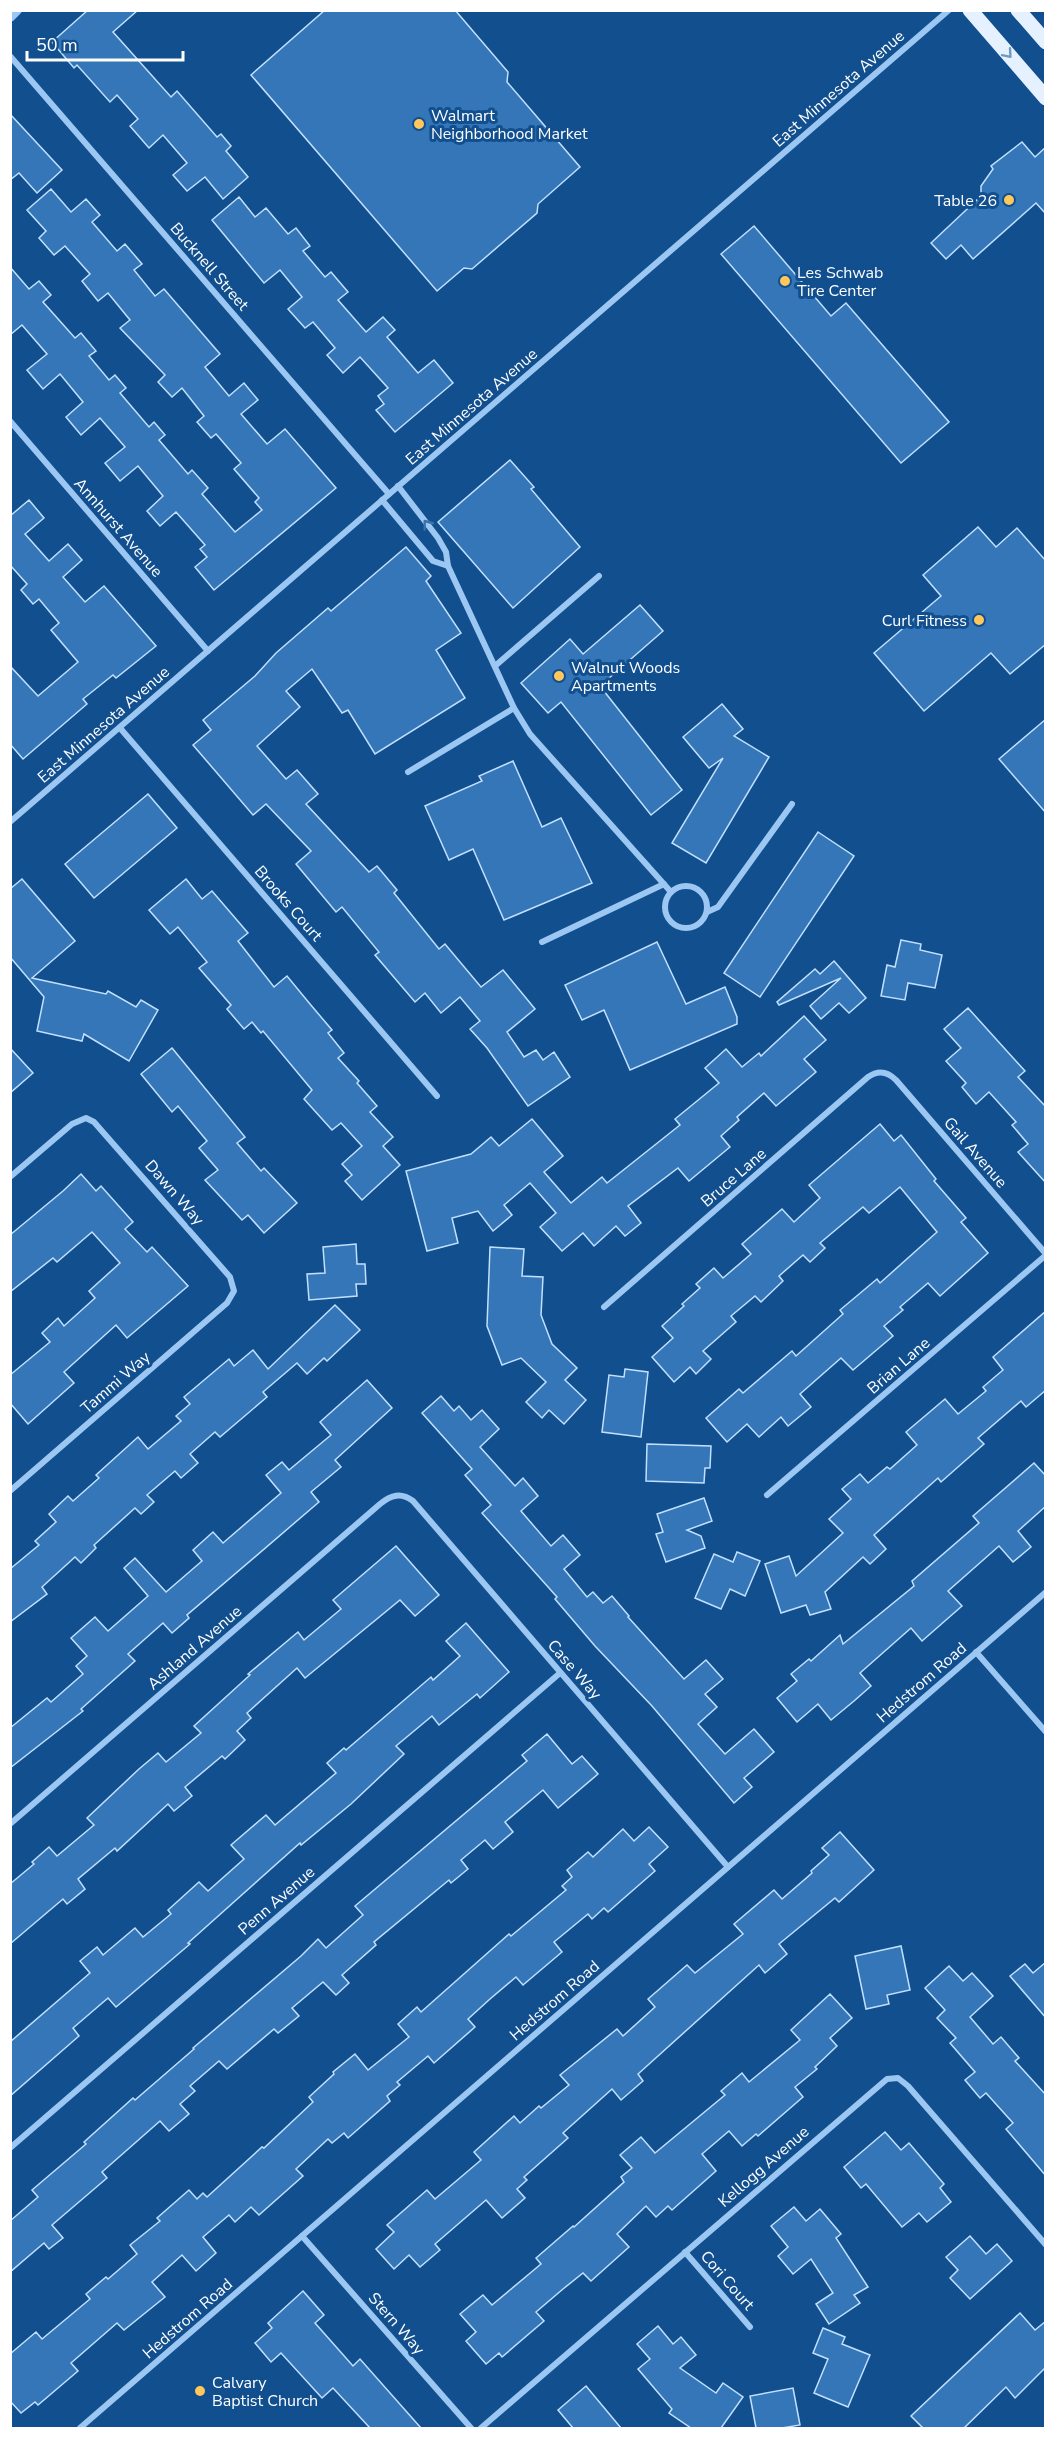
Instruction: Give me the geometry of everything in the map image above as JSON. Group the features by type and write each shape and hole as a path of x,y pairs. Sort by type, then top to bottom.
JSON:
{"main road":[{"path":"970,10 1046,98"},
{"path":"1018,10 1046,42"}],"street":[{"path":"10,16 17,10"},
{"name":"East Minnesota Avenue","path":"12,818 120,728 949,10"},
{"name":"Bucknell Street","path":"10,56 389,494"},
{"name":"Annhurst Avenue","path":"10,421 208,651"},
{"path":"398,486 446,552 448,566 514,708 530,734 671,892"},
{"path":"382,500 433,561 448,566"},
{"path":"495,666 599,576"},
{"path":"408,772 514,708"},
{"name":"Brooks Court","path":"120,728 437,1095"},
{"path":"707,912 718,907 792,804"},
{"path":"542,942 664,884"},
{"path":"684,885 697,888 706,899 707,912 705,918 694,927 680,927 674,924 666,912 667,898 671,892 684,885"},
{"name":"Gail Avenue","path":"883,1072 896,1080 1046,1255"},
{"name":"Bruce Lane","path":"604,1307 868,1077 883,1072"},
{"name":"Dawn Way","path":"10,1177 72,1124 86,1118 101,1128 230,1277 234,1291"},
{"name":"Brian Lane","path":"767,1495 1046,1255"},
{"name":"Tammi Way","path":"10,1491 227,1303 234,1291"},
{"name":"Case Way","path":"398,1495 413,1501 728,1867"},
{"name":"Ashland Avenue","path":"10,1824 380,1504 398,1495"},
{"name":"Hedstrom Road","path":"80,2428 1046,1592"},
{"path":"976,1652 1046,1732"},
{"name":"Penn Avenue","path":"10,2148 560,1673"},
{"name":"Kellogg Avenue","path":"481,2428 880,2084 895,2077 908,2086 1046,2245"},
{"name":"Stern Way","path":"302,2236 471,2428"},
{"name":"Cori Court","path":"685,2252 750,2327"}],"building":[{"path":"88,10 138,10 113,32 171,97 177,91 217,137 221,134 231,146 226,151 248,177 223,199 205,177 187,191 173,175 187,163 163,135 149,148 130,126 138,119 117,95 110,102 77,65 74,68 52,42"},
{"name":"Walmart Neighborhood Market","path":"325,10 455,10 508,72 507,82 580,167 538,204 537,213 472,269 464,268 437,291 251,75"},
{"path":"10,114 62,170 37,193 19,173 10,180"},
{"name":"Table 26","path":"1022,142 1035,157 1046,147 1046,214 1036,203 973,259 961,245 946,259 931,243 981,196 981,186 993,169 991,166"},
{"path":"51,189 71,212 86,199 100,215 92,222 117,251 125,244 142,264 134,270 155,296 164,289 220,354 205,367 229,396 244,383 258,400 241,414 267,444 285,429 336,488 214,590 195,567 207,557 200,549 205,545 176,512 160,526 147,511 163,496 138,466 120,481 105,463 125,447 100,418 81,435 66,417 83,402 60,374 43,389 27,370 47,354 22,325 10,335 10,267 29,289 39,281 51,295 43,302 75,338 81,333 96,351 89,356 109,380 115,375 126,388 120,393 149,427 154,422 165,435 159,440 188,474 192,470 208,488 202,494 235,532 262,510 255,502 259,498 234,469 241,463 216,434 211,438 197,422 204,416 182,388 172,397 158,382 165,375 120,328 130,320 108,293 98,301 82,281 90,274 65,246 54,255 39,238 46,231 27,210"},
{"path":"239,197 255,217 266,208 288,234 296,228 310,246 303,251 325,277 331,272 348,292 338,300 366,332 383,317 395,330 387,337 418,373 434,360 453,383 395,432 376,410 384,404 378,396 388,388 360,357 343,373 327,355 335,348 313,322 305,328 288,309 302,297 280,270 264,283 212,220"},
{"path":"754,226 831,316 846,303 949,422 901,463 721,254"},
{"path":"510,460 534,487 531,489 580,547 513,608 438,522"},
{"path":"29,500 44,518 25,534 49,561 68,544 82,560 63,577 85,602 104,586 156,646 116,678 113,675 83,699 87,704 23,759 10,744 10,666 38,696 78,662 51,630 59,623 39,599 33,604 21,590 27,584 10,565 10,516"},
{"name":"Curl Fitness","path":"978,527 996,547 1017,528 1046,561 1046,644 1010,674 991,653 924,711 874,653 941,596 923,575"},
{"path":"406,547 431,576 426,581 461,633 436,650 465,698 375,754 348,710 342,713 312,669 286,691 300,707 257,746 286,779 297,770 318,794 306,804 369,872 377,866 397,890 394,893 439,949 445,944 481,987 503,970 535,1009 507,1032 524,1057 536,1050 543,1060 554,1052 570,1077 528,1106 487,1048 470,1029 480,1021 460,997 441,1013 425,993 415,1002 375,955 379,952 342,907 336,912 296,864 311,851 266,804 253,815 193,745 211,730 203,720 255,676 276,653 328,608 331,611"},
{"path":"640,605 663,631 600,686 682,790 651,815 561,702 548,713 521,683 570,639 583,654"},
{"path":"722,704 743,729 734,736 769,757 706,863 672,843 723,758 709,768 683,737"},
{"path":"1046,719 1046,813 999,759"},
{"path":"513,761 542,827 561,818 592,883 504,920 473,849 449,860 425,806 482,781 479,776"},
{"path":"148,794 177,828 94,898 65,864"},
{"path":"818,832 854,856 760,997 724,973"},
{"path":"22,879 75,941 32,978 106,994 108,991 136,1007 141,1000 158,1010 129,1061 84,1034 82,1041 37,1031 44,997 10,957 10,889"},
{"path":"186,879 202,899 212,891 248,933 238,941 274,987 287,976 332,1030 328,1033 344,1053 338,1058 377,1106 370,1112 393,1137 383,1146 400,1165 362,1200 345,1181 352,1175 342,1164 362,1146 341,1123 332,1130 304,1099 312,1090 263,1031 261,1033 252,1022 244,1029 227,1009 231,1005 199,968 207,962 178,927 170,934 149,910"},
{"path":"901,940 921,944 920,950 942,955 935,988 908,983 905,1000 881,996 887,965 895,967"},
{"path":"657,942 686,1004 725,987 737,1017 737,1024 630,1070 604,1010 582,1020 565,985"},
{"path":"834,961 866,998 849,1013 839,1003 821,1019 810,1006 841,978 779,1005 777,1002 815,969 820,974"},
{"path":"968,1008 1025,1071 1018,1077 1046,1107 1046,1183 1018,1152 1028,1144 1012,1125 1016,1122 989,1092 976,1104 962,1087 966,1083 946,1061 961,1048 944,1029"},
{"path":"804,1016 826,1040 804,1059 816,1072 776,1106 764,1093 737,1117 739,1120 721,1136 730,1147 689,1181 678,1168 628,1206 641,1223 625,1236 616,1226 594,1246 583,1233 562,1251 540,1227 556,1213 530,1183 504,1205 512,1215 493,1231 478,1211 452,1218 458,1243 427,1251 406,1171 471,1154 491,1137 499,1146 532,1119 563,1156 544,1172 571,1203 602,1177 607,1183 680,1125 675,1119 719,1083 705,1068 726,1049 742,1067 759,1053 761,1056"},
{"path":"10,1048 33,1073 10,1093"},
{"path":"172,1048 245,1137 237,1143 261,1171 264,1168 297,1203 264,1233 248,1215 242,1220 205,1180 218,1170 199,1148 207,1141 178,1106 172,1112 141,1074"},
{"path":"880,1124 894,1141 901,1135 936,1179 934,1181 966,1218 961,1222 988,1253 940,1296 928,1283 900,1307 903,1310 884,1326 893,1336 853,1370 841,1358 800,1394 811,1407 788,1426 781,1417 759,1437 747,1424 727,1442 706,1418 739,1389 743,1393 792,1351 796,1356 843,1314 840,1310 877,1279 880,1283 937,1232 900,1187 869,1213 863,1207 820,1243 825,1248 810,1262 803,1255 779,1276 783,1281 761,1302 755,1296 731,1316 736,1322 703,1351 711,1359 696,1374 690,1367 674,1382 652,1357 673,1338 662,1326 684,1306 682,1304 700,1288 696,1284 714,1268 723,1278 751,1254 742,1244 782,1209 794,1222 820,1198 809,1185"},
{"path":"81,1174 96,1191 101,1186 133,1222 125,1229 147,1252 152,1247 188,1286 127,1338 116,1325 64,1372 74,1383 28,1424 10,1403 10,1375 50,1342 42,1333 58,1318 64,1326 95,1298 89,1291 120,1263 92,1232 57,1262 53,1258 10,1292 10,1235"},
{"path":"356,1244 357,1264 365,1264 366,1284 356,1284 357,1296 309,1300 307,1274 325,1273 323,1247"},
{"path":"490,1247 524,1249 522,1276 543,1277 541,1315 552,1344 577,1368 565,1380 586,1400 564,1424 549,1410 542,1418 526,1402 546,1382 521,1358 502,1365 487,1326"},
{"path":"335,1305 360,1330 327,1361 324,1358 307,1374 297,1363 263,1392 267,1397 220,1437 215,1432 190,1454 198,1463 181,1478 175,1471 147,1495 154,1502 141,1514 135,1508 94,1545 96,1548 81,1563 75,1557 42,1587 47,1594 10,1622 10,1569 39,1545 35,1541 56,1522 49,1514 68,1496 73,1501 99,1478 96,1475 138,1437 148,1449 181,1421 176,1416 190,1404 184,1397 229,1359 234,1366 253,1350 268,1369"},
{"path":"1046,1311 1046,1390 1026,1407 1021,1401 978,1438 984,1444 941,1482 938,1478 874,1535 886,1549 870,1564 863,1557 825,1592 831,1609 810,1615 806,1605 781,1613 765,1564 789,1556 796,1576 843,1533 829,1519 851,1499 842,1489 860,1474 868,1483 887,1467 890,1469 917,1445 906,1432 945,1399 958,1414 986,1391 983,1387 1003,1370 993,1357"},
{"path":"625,1369 648,1372 641,1437 602,1432 609,1375 624,1377"},
{"path":"367,1380 392,1408 335,1460 341,1467 311,1492 319,1502 187,1615 189,1618 172,1633 163,1623 128,1654 135,1661 81,1709 83,1711 10,1768 10,1728 47,1698 51,1702 83,1674 76,1666 87,1656 71,1638 95,1617 108,1631 148,1596 124,1568 135,1558 166,1592 202,1561 193,1550 213,1532 223,1543 281,1493 266,1475 282,1462 289,1470 331,1435 320,1422"},
{"path":"441,1396 454,1411 459,1406 471,1420 482,1410 499,1429 480,1447 515,1486 523,1478 538,1496 521,1511 551,1546 563,1535 580,1555 564,1569 587,1597 593,1592 603,1603 612,1596 684,1679 706,1660 723,1679 705,1694 717,1707 698,1724 725,1754 754,1729 774,1752 744,1778 752,1787 734,1803 652,1706 595,1646 555,1599 557,1597 482,1513 491,1505 465,1475 472,1469 422,1413"},
{"path":"647,1444 711,1446 710,1468 705,1468 704,1483 646,1481"},
{"path":"1034,1463 1046,1476 1046,1506 1018,1531 1031,1547 1013,1562 999,1546 948,1591 962,1606 922,1641 911,1628 860,1673 871,1686 854,1701 831,1720 818,1704 797,1722 777,1698 797,1681 791,1674 809,1659 811,1661 840,1635 843,1644 914,1586 912,1581 979,1523 973,1516"},
{"path":"704,1498 712,1521 687,1530 701,1536 705,1548 666,1562 656,1534 663,1532 657,1514"},
{"path":"396,1546 439,1595 415,1616 400,1600 305,1678 297,1668 247,1713 251,1718 237,1731 245,1740 225,1759 222,1756 185,1787 192,1796 174,1811 168,1804 117,1851 115,1848 78,1879 85,1889 67,1904 63,1899 10,1944 10,1884 34,1864 32,1862 49,1847 57,1856 94,1825 87,1818 158,1753 166,1762 201,1733 194,1726 250,1675 248,1674 298,1632 304,1640 341,1609 333,1600"},
{"path":"737,1552 760,1561 745,1596 730,1589 721,1609 695,1598 714,1554 733,1562"},
{"path":"466,1623 509,1672 480,1698 477,1694 439,1725 432,1716 396,1746 404,1754 351,1804 301,1845 300,1843 188,1943 190,1944 116,2007 108,1998 73,2028 79,2036 10,2096 10,2042 90,1973 80,1961 97,1947 103,1955 135,1928 143,1937 171,1914 168,1910 199,1882 208,1891 244,1859 231,1845 266,1815 275,1825 336,1773 327,1763 344,1748 346,1750 431,1677 433,1680 460,1656 446,1641"},
{"path":"547,1734 572,1764 582,1756 598,1774 558,1808 543,1790 505,1822 513,1832 493,1849 485,1840 461,1860 468,1869 451,1883 449,1880 374,1942 376,1945 342,1975 349,1983 336,1995 323,1982 292,2008 299,2016 278,2033 274,2029 227,2069 219,2061 190,2086 195,2091 180,2104 189,2114 169,2131 160,2121 102,2172 107,2178 52,2225 63,2238 49,2249 44,2243 10,2272 10,2221 38,2197 32,2190 86,2144 84,2142 133,2098 135,2100 318,1939 326,1948 363,1915 355,1906 527,1761 522,1755"},
{"path":"649,1827 668,1847 649,1864 655,1871 608,1912 604,1908 592,1919 588,1914 554,1942 562,1952 523,1985 516,1977 490,1999 468,2019 475,2027 434,2063 428,2056 397,2082 400,2085 387,2096 390,2101 348,2138 344,2133 332,2143 328,2139 296,2169 303,2176 259,2215 251,2207 235,2222 229,2215 203,2237 216,2253 196,2271 182,2255 152,2282 165,2297 124,2330 117,2323 71,2363 78,2371 38,2405 35,2402 21,2413 10,2401 10,2354 36,2332 42,2339 90,2299 86,2294 137,2254 130,2245 160,2221 157,2218 189,2190 197,2199 203,2193 207,2197 313,2102 309,2097 334,2074 333,2072 355,2054 368,2070 409,2037 398,2024 417,2007 421,2012 509,1934 511,1936 566,1890 562,1886 572,1877 567,1870 588,1852 593,1857 623,1829 634,1841"},
{"path":"840,1832 874,1870 839,1902 835,1898 779,1944 787,1954 765,1973 759,1965 638,2074 643,2081 621,2100 612,2089 563,2133 568,2138 524,2177 527,2180 517,2189 525,2198 502,2218 486,2200 435,2244 440,2250 420,2267 409,2255 394,2269 376,2249 394,2232 387,2225 427,2190 435,2199 481,2160 474,2152 514,2116 520,2123 569,2085 560,2075 617,2029 623,2036 655,2007 648,1999 687,1965 695,1973 743,1934 734,1924 774,1890 782,1899 812,1873 811,1871 829,1855 822,1848"},
{"path":"901,1946 910,1990 887,1995 889,2004 866,2009 855,1956"},
{"path":"1046,1962 1046,2018 1010,1976 1025,1964 1033,1973"},
{"path":"949,1966 963,1981 972,1973 993,1996 970,2017 993,2044 1001,2037 1019,2058 1015,2061 1046,2095 1046,2176 1006,2129 1013,2123 986,2093 980,2098 965,2080 975,2072 950,2043 956,2038 937,2018 945,2010 925,1988"},
{"path":"830,1994 852,2018 830,2038 837,2046 815,2067 817,2069 795,2087 803,2097 758,2136 756,2134 742,2146 729,2131 702,2154 716,2171 672,2210 668,2206 656,2217 646,2206 617,2234 629,2247 591,2281 583,2273 563,2289 536,2312 544,2321 502,2357 499,2353 486,2364 466,2341 476,2332 460,2314 483,2295 492,2305 541,2264 536,2258 624,2182 621,2177 632,2168 620,2155 641,2137 655,2153 725,2095 721,2091 742,2073 749,2082 800,2040 791,2030"},
{"path":"885,2132 901,2150 909,2143 944,2184 940,2188 951,2202 927,2222 919,2213 902,2227 866,2184 861,2188 844,2167"},
{"path":"794,2207 806,2221 820,2209 841,2234 836,2238 868,2287 854,2295 860,2303 829,2324 816,2304 833,2293 811,2259 793,2274 778,2256 788,2247 771,2226"},
{"path":"970,2236 986,2254 997,2244 1012,2261 970,2299 950,2278 958,2270 946,2257"},
{"path":"303,2291 324,2315 315,2323 353,2366 360,2359 421,2428 370,2428 333,2388 322,2398 281,2353 271,2362 255,2343 272,2328 268,2323"},
{"path":"1020,2313 1035,2330 1046,2321 1046,2367 1015,2398 1006,2387 964,2428 923,2428 911,2416"},
{"path":"658,2326 673,2344 681,2337 696,2355 680,2368 716,2393 723,2383 743,2397 721,2428 691,2428 669,2413 672,2409 638,2369 650,2359 637,2344"},
{"path":"823,2328 845,2337 842,2344 870,2355 848,2407 814,2393 828,2359 813,2353"},
{"path":"586,2386 621,2428 573,2428 558,2410"},
{"path":"793,2388 800,2425 756,2428 750,2396"}],"place":[{"name":"Walmart Neighborhood Market","path":"419,124"},
{"name":"Table 26","path":"1009,200"},
{"name":"Les Schwab Tire Center","path":"785,281"},
{"name":"Curl Fitness","path":"979,620"},
{"name":"Walnut Woods Apartments","path":"559,676"},
{"name":"Calvary Baptist Church","path":"200,2391"}]}
